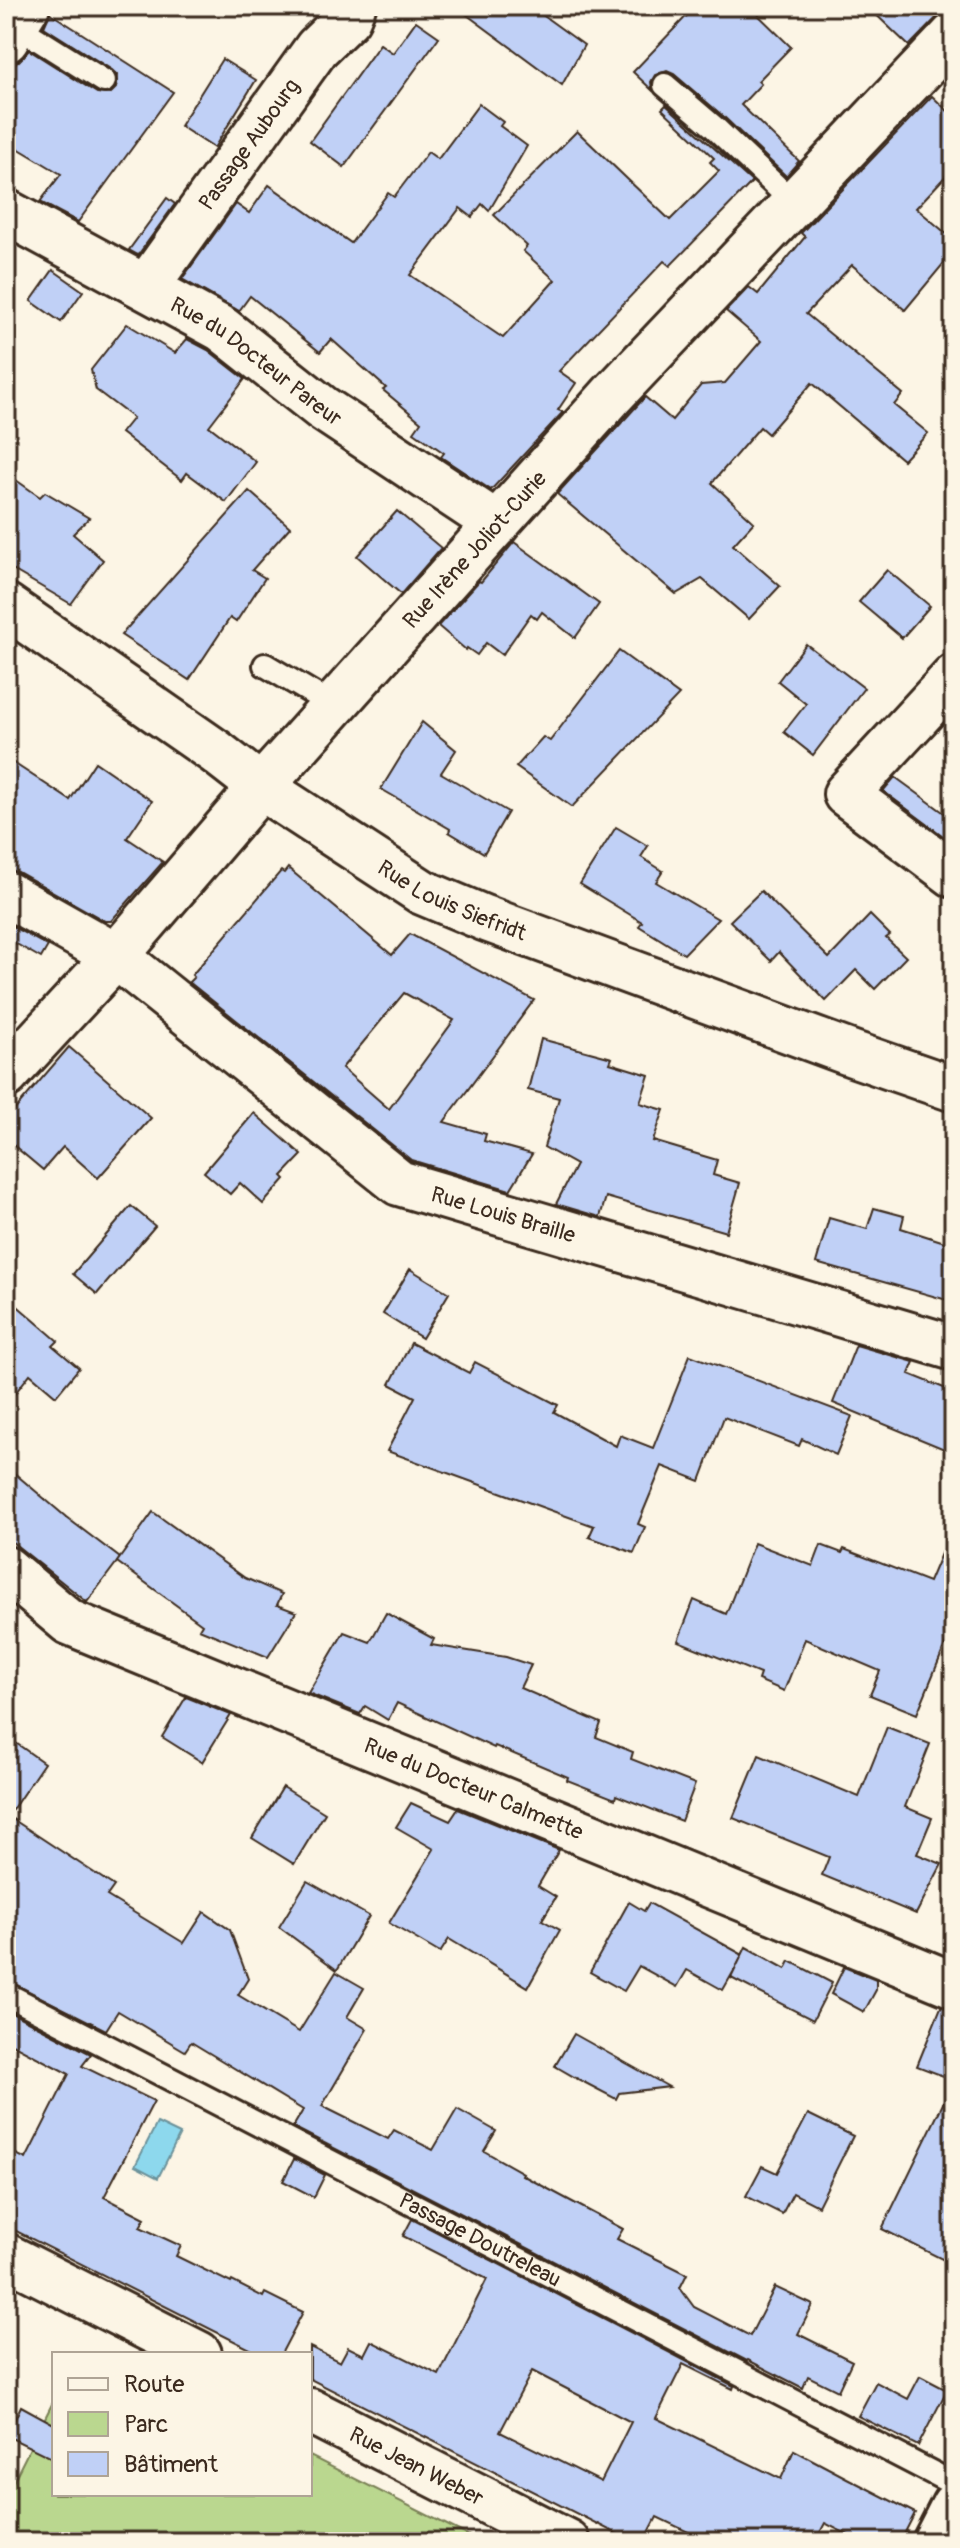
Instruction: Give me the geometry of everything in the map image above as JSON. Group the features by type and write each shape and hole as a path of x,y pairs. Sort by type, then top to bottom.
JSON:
{"street":[{"name":"Passage Aubourg","path":"146,287 317,48 348,18 353,6"},
{"name":"Rue Irène Joliot-Curie","path":"6,1075 116,956 261,787 612,395 954,35"},
{"name":"Rue du Docteur Pareur","path":"6,212 222,329 322,408 497,524"},
{"name":"Rue Louis Siefridt","path":"6,606 216,752 261,787 422,892 484,918 954,1089"},
{"path":"954,677 846,794 954,875"},
{"name":"Rue Louis Braille","path":"6,894 116,956 399,1183 954,1348"},
{"name":"Rue du Docteur Calmette","path":"6,1569 69,1622 954,1985"},
{"path":"6,2256 195,2352"},
{"name":"Rue Jean Weber","path":"312,2412 567,2542"},
{"path":"935,2542 954,2505"}],"lane":[{"path":"16,24 104,81"},
{"path":"665,85 795,204"},
{"path":"265,665 334,706"},
{"name":"Passage Doutreleau","path":"6,1994 954,2484"}],"green space":[{"path":"52,2404 52,2496 312,2496 312,2457 481,2542 6,2542 6,2496"}],"water":[{"path":"157,2123 180,2134 158,2178 135,2166"}],"building":[{"path":"455,6 530,6 584,45 562,85"},
{"path":"696,6 749,6 791,47 758,81 761,84 741,105 799,161 786,176 674,74 667,71 655,75 651,82 652,90 633,72"},
{"path":"867,6 948,6 909,46"},
{"path":"50,13 173,92 78,222 40,202 61,174 6,141 6,65 18,62 29,50 97,93 110,94 116,88 117,75 112,70 44,27"},
{"path":"416,21 439,37 344,167 310,141 380,44 393,53"},
{"path":"222,59 256,80 214,148 180,126"},
{"path":"932,96 954,117 954,167 916,208 954,240 954,251 905,310 852,265 806,314 903,394 894,405 928,433 903,460 812,383 768,434 760,427 712,483 754,522 733,545 780,586 749,619 702,579 676,594 557,494 645,397 672,420 701,385 725,383 761,341 726,311 749,287 758,294 805,237 801,233"},
{"path":"479,104 503,122 500,126 527,146 489,211 482,204 472,217 460,208 410,275 503,338 555,280 523,251 527,246 494,215 577,131 670,220 719,171 710,162 714,158 662,109 666,105 752,182 670,266 664,261 559,371 576,383 558,410 563,412 491,490 441,457 444,453 414,432 421,422 331,339 320,352 250,296 239,311 182,279 236,204 249,213 269,185 351,243 388,193 394,197 428,152 438,159"},
{"path":"167,198 175,204 138,255 129,250"},
{"path":"53,270 83,291 61,322 31,301"},
{"path":"127,324 175,353 187,339 208,350 245,379 209,426 256,462 226,502 187,473 182,480 121,433 133,418 96,390 91,370"},
{"path":"6,473 40,497 45,492 89,518 73,534 103,560 71,604 6,566"},
{"path":"249,491 290,527 252,570 265,578 236,622 230,618 189,680 121,635"},
{"path":"397,511 441,548 401,594 357,556"},
{"path":"514,542 599,604 575,638 542,612 537,619 531,614 502,655 486,643 477,655 466,650 438,626"},
{"path":"887,570 930,606 902,638 859,602"},
{"path":"806,644 864,688 813,755 784,732 806,704 778,681"},
{"path":"619,651 679,695 572,807 516,767 543,737 550,741"},
{"path":"422,722 456,750 441,773 508,812 484,853 449,832 450,829 381,789"},
{"path":"6,758 70,800 95,762 152,801 127,838 163,862 111,921 105,921 18,872 6,869"},
{"path":"895,777 954,820 954,844 883,791"},
{"path":"616,827 648,846 641,857 663,871 656,882 718,919 684,954 639,926 642,922 580,884"},
{"path":"288,868 392,955 410,934 534,1000 444,1122 486,1134 484,1141 532,1154 510,1190 411,1160 189,982 281,871 284,873","holes":["404,993 454,1020 389,1109 342,1068"]},
{"path":"761,891 829,958 870,915 890,935 886,938 906,957 875,989 856,970 826,1001 779,952 771,961 730,921"},
{"path":"6,923 48,946 41,958 6,938"},
{"path":"541,1039 612,1058 610,1063 649,1075 640,1103 664,1110 653,1141 717,1160 713,1175 740,1183 726,1232 606,1197 600,1217 556,1204 576,1165 544,1147 559,1098 528,1090"},
{"path":"69,1047 151,1118 98,1178 63,1147 43,1170 6,1139 6,1120"},
{"path":"254,1113 302,1155 282,1176 285,1179 263,1204 240,1183 230,1194 204,1172"},
{"path":"131,1206 155,1226 97,1294 73,1274"},
{"path":"874,1208 904,1216 901,1228 954,1245 954,1302 816,1263 829,1218 867,1229"},
{"path":"410,1269 449,1293 422,1338 383,1314"},
{"path":"6,1296 58,1341 53,1346 79,1368 56,1396 30,1374 6,1405"},
{"path":"411,1343 469,1373 475,1362 558,1405 554,1412 616,1446 620,1435 653,1448 690,1355 852,1416 836,1455 802,1439 799,1446 724,1417 700,1481 662,1466 638,1524 645,1527 634,1553 589,1537 594,1526 387,1451 415,1397 390,1384"},
{"path":"856,1345 914,1362 909,1374 954,1392 954,1453 833,1403"},
{"path":"6,1466 120,1558 87,1602 6,1537"},
{"path":"153,1512 245,1578 282,1594 277,1605 296,1612 268,1657 199,1629 202,1624 117,1562"},
{"path":"954,1523 954,1647 946,1643 917,1714 870,1695 880,1671 805,1639 784,1691 758,1680 760,1674 678,1641 694,1600 726,1614 754,1543 813,1566 821,1545 842,1553 844,1549 929,1582"},
{"path":"386,1613 434,1639 431,1645 506,1657 531,1665 520,1688 601,1723 596,1737 633,1752 631,1759 695,1784 681,1821 616,1795 615,1799 567,1780 568,1777 494,1748 397,1703 388,1720 365,1706 360,1714 308,1693 344,1632 370,1642"},
{"path":"186,1697 231,1715 202,1762 162,1737"},
{"path":"887,1727 930,1744 905,1807 932,1818 917,1854 942,1864 916,1914 822,1875 829,1857 733,1818 759,1755 859,1797"},
{"path":"6,1736 44,1763 8,1816 114,1886 107,1896 184,1943 204,1912 230,1930 248,1979 238,1995 299,2032 336,1972 364,1988 347,2017 367,2029 322,2106 388,2139 394,2130 433,2150 457,2109 496,2131 484,2151 623,2229 617,2239 687,2274 680,2288 694,2307 750,2336 775,2287 813,2305 798,2334 852,2361 838,2391 808,2376 803,2388 747,2361 293,2127 303,2110 191,2042 185,2051 118,2011 106,2030 6,1980"},
{"path":"283,1787 325,1813 294,1864 252,1838"},
{"path":"411,1803 450,1821 458,1809 559,1850 538,1886 556,1897 542,1920 560,1930 528,1987 449,1939 440,1953 389,1923 434,1849 396,1827"},
{"path":"307,1881 369,1916 337,1970 279,1927"},
{"path":"629,1902 644,1911 649,1903 743,1955 723,1990 687,1970 677,1987 639,1966 624,1991 590,1972"},
{"path":"746,1947 786,1969 790,1961 832,1983 813,2020 731,1978"},
{"path":"844,1967 876,1980 876,1990 864,2012 831,1994"},
{"path":"941,2007 954,2009 954,2080 917,2066"},
{"path":"6,2010 91,2054 82,2066 154,2101 104,2197 145,2218 140,2227 181,2246 176,2256 231,2283 263,2297 265,2293 303,2312 282,2352 256,2352 6,2226 6,2149 26,2159 69,2074 6,2041"},
{"path":"574,2034 669,2087 619,2093 616,2099 576,2078 555,2066"},
{"path":"954,2081 954,2265 882,2229"},
{"path":"808,2114 853,2136 818,2206 793,2193 782,2214 746,2196 762,2166 777,2173"},
{"path":"294,2159 325,2175 314,2197 283,2181"},
{"path":"412,2219 734,2386 733,2389 683,2364 656,2418 781,2479 794,2450 915,2513 900,2542 862,2542 825,2523 815,2542 709,2542 657,2517 644,2542 633,2542 312,2380 310,2347 340,2362 348,2347 364,2355 371,2341 439,2375 487,2279 403,2236","holes":["532,2371 631,2422 601,2482 500,2432"]},
{"path":"920,2376 947,2390 918,2446 858,2416 876,2382 908,2399"},
{"path":"21,2406 52,2423 52,2458 7,2436"}]}
